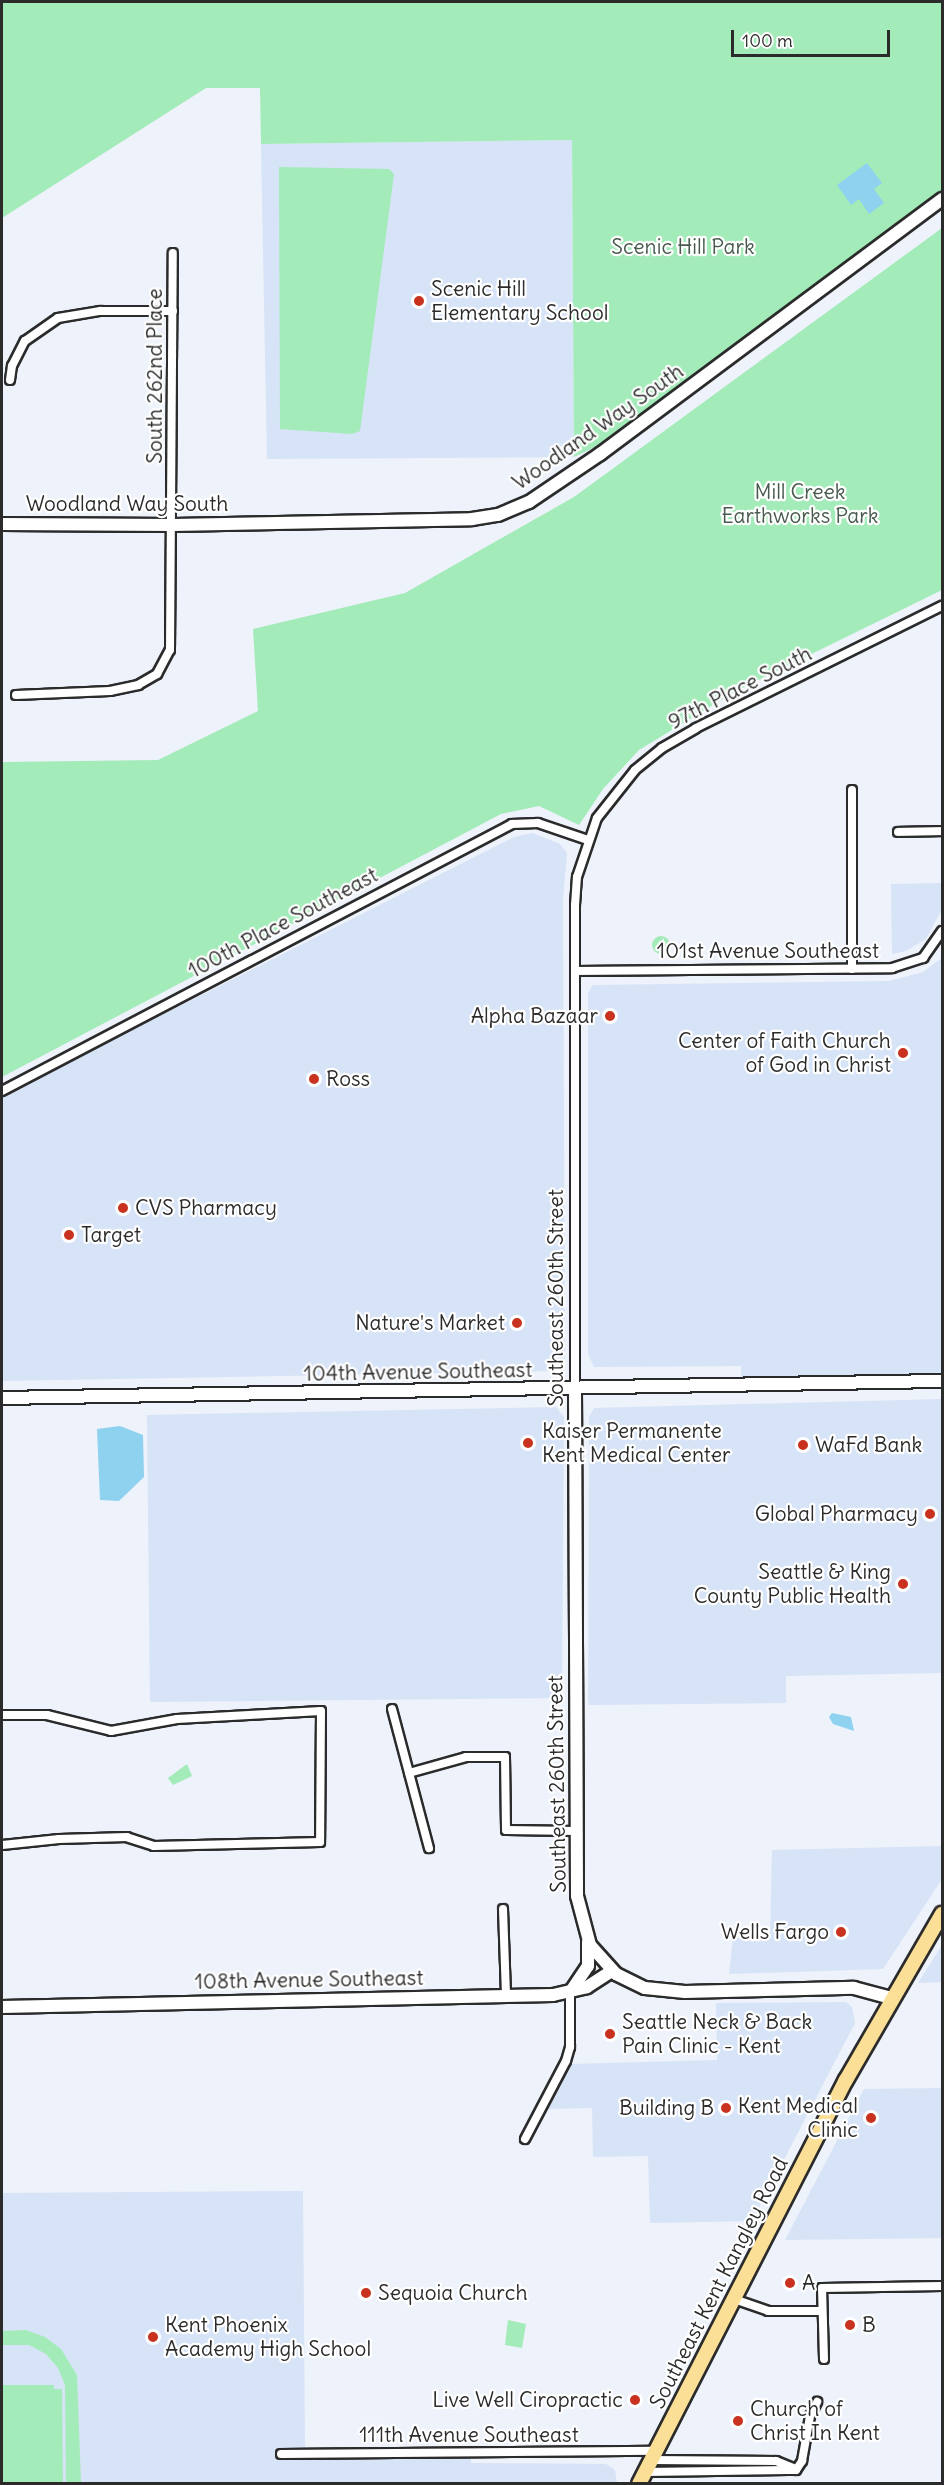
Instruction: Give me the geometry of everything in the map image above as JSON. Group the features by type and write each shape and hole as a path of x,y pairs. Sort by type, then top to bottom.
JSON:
{"main road":[{"name":"Southeast Kent Kangley Road","path":"648,2467 891,1998 942,1914"}],"street":[{"name":"Woodland Way South","path":"2,524 173,525 472,519 498,515 529,502 600,454 942,199"},
{"name":"South 262nd Place","path":"16,695 119,690 138,685 157,674 172,641 173,253"},
{"path":"10,380 12,366 25,341 58,318 100,311 173,310"},
{"name":"97th Place South","path":"588,840 614,794 662,748 942,606"},
{"path":"852,790 852,969"},
{"name":"100th Place Southeast","path":"2,1091 512,824 538,823 588,840"},
{"path":"897,832 942,831"},
{"name":"Southeast 260th Street","path":"588,840 577,878 576,1831 579,1913 587,1938 609,1968"},
{"name":"101st Avenue Southeast","path":"576,970 852,969 912,964 929,953 942,931"},
{"name":"104th Avenue Southeast","path":"2,1398 575,1390 942,1381"},
{"path":"392,1709 429,1848"},
{"path":"2,1715 47,1715 111,1731 177,1719 321,1711 320,1842 154,1846 127,1837 59,1839 2,1845"},
{"path":"409,1773 466,1757 506,1757 506,1830 576,1831"},
{"path":"503,1909 506,1997"},
{"path":"525,2139 566,2061 570,2047 570,1992 588,1966 587,1938"},
{"path":"609,1968 640,1987 666,1992 854,1988 891,1998"},
{"name":"108th Avenue Southeast","path":"2,2007 506,1997 570,1992 609,1968"},
{"path":"824,2359 822,2288 942,2286"},
{"path":"734,2299 768,2311 822,2311"},
{"name":"111th Avenue Southeast","path":"281,2454 796,2470 802,2461 810,2416 817,2402"}],"shaded area":[{"name":"Scenic Hill Elementary School","path":"572,140 574,457 267,459 261,144"},
{"path":"533,833 560,844 567,853 563,900 565,1356 562,1367 553,1371 2,1381 2,1096 514,837"},
{"path":"942,883 942,909 926,939 906,951 892,954 891,884"},
{"path":"942,958 942,1381 741,1386 741,1366 594,1367 588,1354 588,993 593,985 889,981 923,972"},
{"path":"942,1399 942,1673 786,1676 786,1703 588,1705 589,1417 594,1408"},
{"path":"556,1407 564,1417 562,1698 150,1702 147,1415"},
{"path":"942,1846 942,1879 883,1969 729,1974 733,1938 770,1938 772,1850"},
{"path":"942,1945 942,1982 918,1983"},
{"path":"846,2002 852,2007 855,2023 752,2221 650,2223 648,2156 593,2157 592,2108 548,2109 571,2064 717,2060 716,2003"},
{"path":"942,2088 942,2238 785,2240 864,2089"},
{"name":"Kent Phoenix Academy High School","path":"303,2191 305,2454 470,2453 471,2463 606,2464 615,2470 617,2483 2,2483 2,2193"}],"green space":[{"name":"Scenic Hill Park","path":"2,2 942,2 942,193 601,444 574,457 572,140 261,144 260,88 206,88 2,218"},
{"path":"279,167 389,169 394,174 360,431 352,434 280,429"},
{"name":"Mill Creek Earthworks Park","path":"942,228 942,590 736,691 639,750 603,789 579,825 539,806 501,814 2,1077 2,762 158,760 258,711 253,629 405,593 574,497"},
{"path":"661,936 667,939 670,945 667,951 661,954 655,951 652,945 655,939"},
{"path":"187,1764 192,1776 173,1785 168,1778"},
{"path":"508,2320 526,2324 522,2348 505,2345"},
{"path":"26,2330 45,2337 61,2349 77,2375 81,2483 66,2483 65,2385 58,2368 46,2354 29,2345 2,2345 2,2331"},
{"path":"2,2385 54,2385 54,2389 62,2389 63,2483 2,2483"}],"water":[{"path":"867,163 882,183 874,189 884,203 869,214 859,199 851,205 837,185"},
{"path":"120,1426 143,1435 144,1477 119,1501 100,1500 97,1429"},
{"path":"832,1713 851,1717 854,1731 833,1724 829,1717"}],"place":[{"name":"Scenic Hill Elementary School","path":"419,301"},
{"name":"Alpha Bazaar","path":"610,1016"},
{"name":"Center of Faith Church of God in Christ","path":"903,1053"},
{"name":"Ross","path":"314,1079"},
{"name":"CVS Pharmacy","path":"123,1208"},
{"name":"Target","path":"69,1235"},
{"name":"Nature's Market","path":"517,1323"},
{"name":"Kaiser Permanente Kent Medical Center","path":"528,1443"},
{"name":"WaFd Bank","path":"803,1445"},
{"name":"Global Pharmacy","path":"930,1514"},
{"name":"Seattle & King County Public Health","path":"903,1584"},
{"name":"Wells Fargo","path":"841,1932"},
{"name":"Seattle Neck & Back Pain Clinic - Kent","path":"610,2034"},
{"name":"Building B","path":"726,2108"},
{"name":"Kent Medical Clinic","path":"871,2118"},
{"name":"A","path":"790,2283"},
{"name":"Sequoia Church","path":"366,2293"},
{"name":"B","path":"850,2325"},
{"name":"Kent Phoenix Academy High School","path":"153,2337"},
{"name":"Live Well Ciropractic","path":"635,2400"},
{"name":"Church of Christ In Kent","path":"738,2421"}]}
